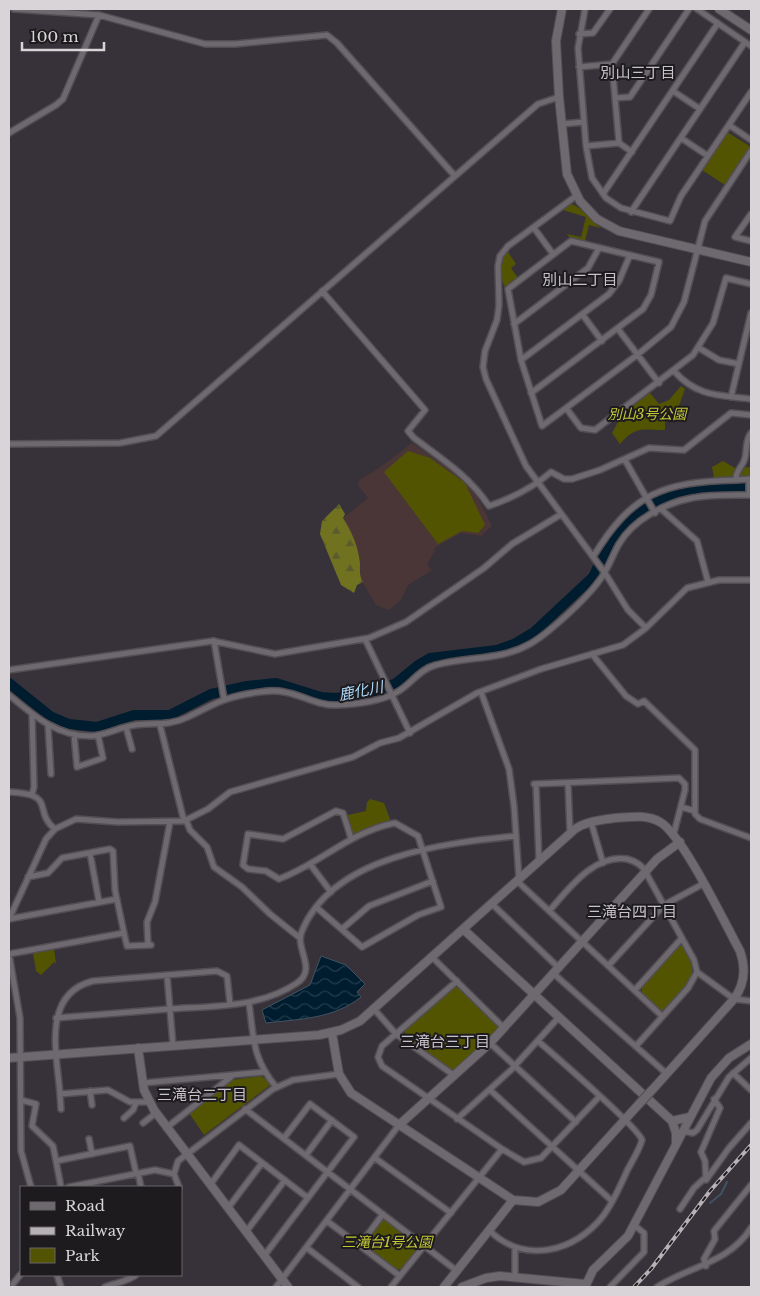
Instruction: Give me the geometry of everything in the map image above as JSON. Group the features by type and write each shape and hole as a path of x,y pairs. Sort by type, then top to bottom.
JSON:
{"street":[{"path":"14,9 99,15 205,44 235,44 318,35 330,37 454,175"},
{"path":"562,9 556,41 559,97 567,174 576,196 593,216 612,228 751,262"},
{"path":"584,9 579,34 579,67 586,146 592,178 610,202 632,212 670,221 682,196 751,92"},
{"path":"579,34 593,33 610,9"},
{"path":"618,143 612,64 649,9"},
{"path":"615,98 630,97 689,9"},
{"path":"697,9 751,46"},
{"path":"719,9 751,30"},
{"path":"9,133 56,105 63,98 99,15"},
{"path":"603,194 718,23"},
{"path":"632,212 745,42"},
{"path":"579,67 612,64"},
{"path":"673,91 700,109"},
{"path":"9,444 120,443 156,436 454,175 538,104 559,97"},
{"path":"562,124 584,122"},
{"path":"729,125 751,140"},
{"path":"681,138 708,156"},
{"path":"586,146 618,143 632,152"},
{"path":"531,393 618,329 647,303 660,261 571,241 508,289 521,360 531,393 542,426 638,355 667,331 679,314 708,216 751,151"},
{"path":"576,196 508,246 500,256 498,266 498,314 485,351 484,368 498,408 526,466 560,515 604,572 628,610 646,628"},
{"path":"751,214 736,237 751,241"},
{"path":"534,228 553,254"},
{"path":"514,324 588,268 599,248"},
{"path":"521,360 616,286 630,255"},
{"path":"566,408 581,428 595,430 659,383 699,348 716,318 726,277 751,284"},
{"path":"322,292 425,410 408,431 414,438 477,487 489,506 508,499 538,483 551,472 564,478 572,479 625,460 650,448 684,450 731,413 751,415"},
{"path":"731,396 751,313"},
{"path":"582,314 602,341"},
{"path":"618,329 659,383"},
{"path":"699,348 715,359 738,364"},
{"path":"674,371 696,390 751,399"},
{"path":"736,480 735,475 745,460 747,438 751,433"},
{"path":"625,460 655,512"},
{"path":"9,695 48,725 74,734 98,735 140,724 160,725 188,717 224,698 275,690 320,704 335,705 391,696 423,671 434,665 494,658 530,644 580,601 599,581 620,542 630,530 655,512 691,498 750,494 750,480 686,483 647,497 624,513 610,529 594,558"},
{"path":"661,509 697,541 708,582"},
{"path":"9,670 214,641 274,654 365,639 406,622 484,568 512,544 560,515"},
{"path":"9,919 46,839 54,830 81,818 118,822 170,822 185,820 208,810 230,792 353,757 380,743 397,739 410,733 461,701 481,692 541,669 623,645 646,628 687,588 727,579 751,580"},
{"path":"365,639 410,733"},
{"path":"214,641 224,698"},
{"path":"592,654 626,696 638,704 644,701 695,750 695,811 700,819 751,838"},
{"path":"481,692 509,770 516,836 518,880 662,1016"},
{"path":"32,714 34,787 32,794"},
{"path":"48,725 51,774"},
{"path":"160,725 185,820 190,830 207,847 214,867 242,887 270,914 300,938"},
{"path":"126,727 132,749"},
{"path":"74,734 77,767 103,758 98,735"},
{"path":"539,861 535,785 675,777 681,780 685,786 674,833"},
{"path":"568,783 570,833"},
{"path":"9,792 32,794 43,805 48,822 54,830"},
{"path":"681,807 695,811"},
{"path":"316,907 362,947 418,915 441,907 418,836 395,823 351,838 302,871 279,879 266,871 248,869 243,865 248,834 283,839 336,811 343,813 351,838"},
{"path":"9,1058 332,1033 360,1021 570,833 591,822 645,817 659,821 674,833 740,951 748,974 734,999 561,1190 550,1197 532,1203 513,1200 478,1179 357,1097 346,1087 339,1074 332,1033"},
{"path":"28,877 48,873 62,858 110,849 113,851 117,899 127,946 149,945 147,922 155,902 170,822"},
{"path":"591,822 603,863"},
{"path":"56,1018 249,1003 282,992 303,978 306,965 300,938 304,925 316,907 331,892 359,873 422,849 454,842 516,836"},
{"path":"276,1287 399,1125 490,1043 646,871 680,842"},
{"path":"90,853 99,902"},
{"path":"549,911 587,871 603,863 621,859 628,860 642,866 646,871 694,960 696,972 688,988 636,1046"},
{"path":"310,864 331,892"},
{"path":"342,929 369,906 433,882"},
{"path":"608,966 664,905 703,884"},
{"path":"9,919 117,899"},
{"path":"491,904 556,971 667,1074"},
{"path":"463,929 672,1121 676,1133 675,1146"},
{"path":"30,1186 21,1151 20,1018 9,954 124,933"},
{"path":"635,990 682,938"},
{"path":"432,957 504,1028"},
{"path":"696,972 734,999 751,1001"},
{"path":"61,1109 56,1018 66,997 88,982 167,975 224,973 228,980 230,1004"},
{"path":"167,975 173,1045"},
{"path":"457,981 380,1050 379,1062 457,1119 518,1160 531,1162 542,1158 599,1097"},
{"path":"249,1003 257,1056 264,1072 276,1087"},
{"path":"374,1009 396,1034 455,1076"},
{"path":"457,1119 515,1066 559,1017"},
{"path":"489,1230 502,1242 515,1248 546,1251 567,1245 597,1223 612,1201 642,1140 640,1134 538,1041"},
{"path":"490,1043 576,1122"},
{"path":"462,1287 486,1278 515,1276 585,1286 593,1270 624,1242 690,1117 718,1069 734,1054 751,1044"},
{"path":"138,1048 143,1083 149,1102 166,1128 288,1287"},
{"path":"683,1131 693,1133 697,1130 714,1098 733,1072 751,1058"},
{"path":"143,1083 264,1072"},
{"path":"733,1072 751,1090"},
{"path":"179,1186 174,1174 178,1161 276,1087 293,1080 339,1074"},
{"path":"166,1128 231,1076"},
{"path":"60,1094 108,1090 136,1103 149,1102"},
{"path":"490,1090 612,1201"},
{"path":"90,1091 92,1105"},
{"path":"706,1177 705,1161 701,1152 720,1108 714,1098"},
{"path":"21,1100 36,1104 32,1126 52,1146 61,1186"},
{"path":"124,1118 133,1110 136,1103"},
{"path":"264,1256 354,1137 310,1104 284,1138"},
{"path":"245,1109 457,1271"},
{"path":"143,1123 156,1113"},
{"path":"672,1121 690,1117"},
{"path":"306,1155 332,1120"},
{"path":"706,1177 706,1180 729,1148 751,1123"},
{"path":"89,1139 92,1154"},
{"path":"210,1185 239,1145 308,1198"},
{"path":"56,1161 130,1146 141,1186"},
{"path":"391,1287 502,1149"},
{"path":"375,1158 451,1213"},
{"path":"228,1208 262,1163"},
{"path":"73,1186 155,1170 174,1174"},
{"path":"680,1208 694,1188 706,1177"},
{"path":"108,1179 110,1186"},
{"path":"246,1232 285,1180"},
{"path":"706,1266 704,1259 715,1239 714,1231 751,1185"},
{"path":"444,1287 513,1200"},
{"path":"360,1245 383,1214"},
{"path":"327,1221 400,1276"},
{"path":"610,1287 644,1252 644,1232 634,1225"},
{"path":"657,1287 684,1273 706,1266 734,1248 751,1228"},
{"path":"306,1248 358,1287"},
{"path":"515,1248 515,1276"},
{"path":"12,1284 20,1275"},
{"path":"105,1287 119,1281 131,1279 135,1276"}],"shaded area":[{"path":"412,443 471,484 492,526 481,536 461,533 434,548 435,551 427,564 432,570 408,585 401,600 389,610 376,605 360,578 357,549 343,518 368,498 358,485 359,480 379,468"}],"green space":[{"path":"727,132 751,147 725,185 702,170"},
{"path":"571,204 579,208 601,228 589,225 585,241 570,238 567,234 581,237 586,217 563,210"},
{"path":"508,252 516,264 511,268 518,278 505,287 501,278 500,264"},
{"name":"別山3号公園","path":"681,386 685,389 676,414 665,419 665,430 645,429 635,431 620,444 612,433 623,413 650,393 659,404 669,400"},
{"path":"408,451 430,458 465,483 485,525 478,533 462,531 438,544 384,472"},
{"path":"723,461 735,468 751,467 751,478 714,478 712,467"},
{"path":"339,504 345,514 343,518 358,551 360,575 363,582 357,585 354,593 341,585 320,534 322,521"},
{"path":"370,799 384,803 391,822 355,834 352,833 346,818 348,815 366,811 367,802"},
{"path":"679,945 683,946 692,967 690,982 664,1010 660,1011 642,994 642,986"},
{"path":"54,949 56,964 54,962 41,975 36,971 33,953"},
{"path":"460,987 498,1025 498,1030 457,1070 452,1071 405,1038 405,1030 452,988"},
{"path":"261,1076 270,1082 269,1086 204,1135 189,1113 232,1080"},
{"name":"三滝台1号公園","path":"382,1220 386,1220 419,1245 419,1248 402,1269 396,1269 366,1248 364,1243"}],"water":[{"path":"321,956 346,965 365,984 357,992 361,997 328,1014 304,1019 266,1023 262,1010 310,985"}],"waterway":[{"name":"鹿化川","path":"9,683 50,716 69,724 97,727 134,715 170,715 211,694 247,686 276,683 321,697 335,698 355,696 379,690 396,683 430,658 497,650 514,644 534,632 593,577 611,540 625,523 658,501 675,493 704,487 751,488"},
{"path":"710,1203 721,1194 727,1182"}],"railway":[{"path":"634,1287 651,1269 710,1191 751,1145"}],"district":[{"name":"別山三丁目","path":"638,73"},
{"name":"別山二丁目","path":"580,280"},
{"name":"三滝台四丁目","path":"632,912"},
{"name":"三滝台三丁目","path":"445,1042"},
{"name":"三滝台二丁目","path":"202,1095"}]}
